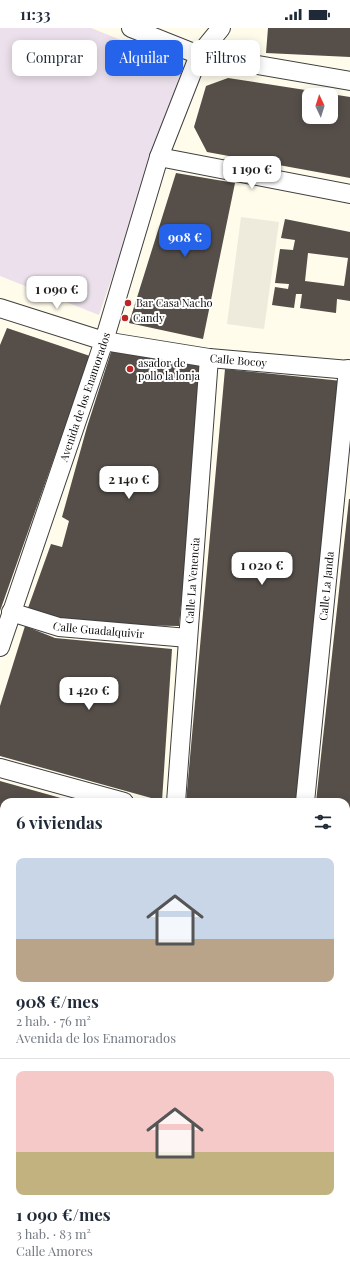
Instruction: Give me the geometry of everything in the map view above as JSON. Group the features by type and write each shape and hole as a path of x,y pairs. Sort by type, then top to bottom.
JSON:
{"street":[{"path":"131,28 191,52"},
{"name":"Avenida de los Enamorados","path":"211,40 221,28"},
{"path":"260,66 350,81"},
{"name":"Avenida de los Enamorados","path":"0,647 104,341 159,157 191,75"},
{"path":"159,157 350,194"},
{"name":"Calle Bocoy","path":"0,308 104,341 209,358 349,370"},
{"name":"Calle La Venencia","path":"176,798 209,358"},
{"name":"Calle La Janda","path":"305,798 349,370"},
{"name":"Calle Guadalquivir","path":"11,612 59,627 188,638"},
{"path":"0,768 109,798"}],"shaded area":[{"path":"0,28 91,28 121,40 105,40 105,76 182,76 99,315 0,276"},
{"path":"241,217 279,222 264,329 227,324"}],"building":[{"path":"268,28 350,28 350,57 266,53"},
{"path":"228,78 302,89 302,124 338,124 338,95 350,97 350,178 207,152 194,127 206,86"},
{"path":"176,173 235,183 203,339 129,323"},
{"path":"285,219 350,232 350,301 337,299 336,313 300,308 302,294 296,294 294,308 272,305 275,287 288,289 289,284 275,283 280,249 293,250 295,240 281,238","holes":["308,253 348,258 344,286 305,281"]},
{"path":"7,328 90,356 0,611 0,345"},
{"path":"112,349 204,365 179,626 76,624 28,608 51,544 62,547 69,521 62,517 87,427"},
{"path":"225,369 342,381 297,798 186,798"},
{"path":"349,499 350,499 350,798 316,798"},
{"path":"25,626 55,638 172,649 162,798 151,798 0,756 0,706"},
{"path":"0,781 61,798 0,798"}],"place":[{"name":"Bar Casa Nacho","path":"128,303"},
{"name":"Candy","path":"125,318"},
{"name":"asador de pollo la lonja","path":"130,369"}]}
